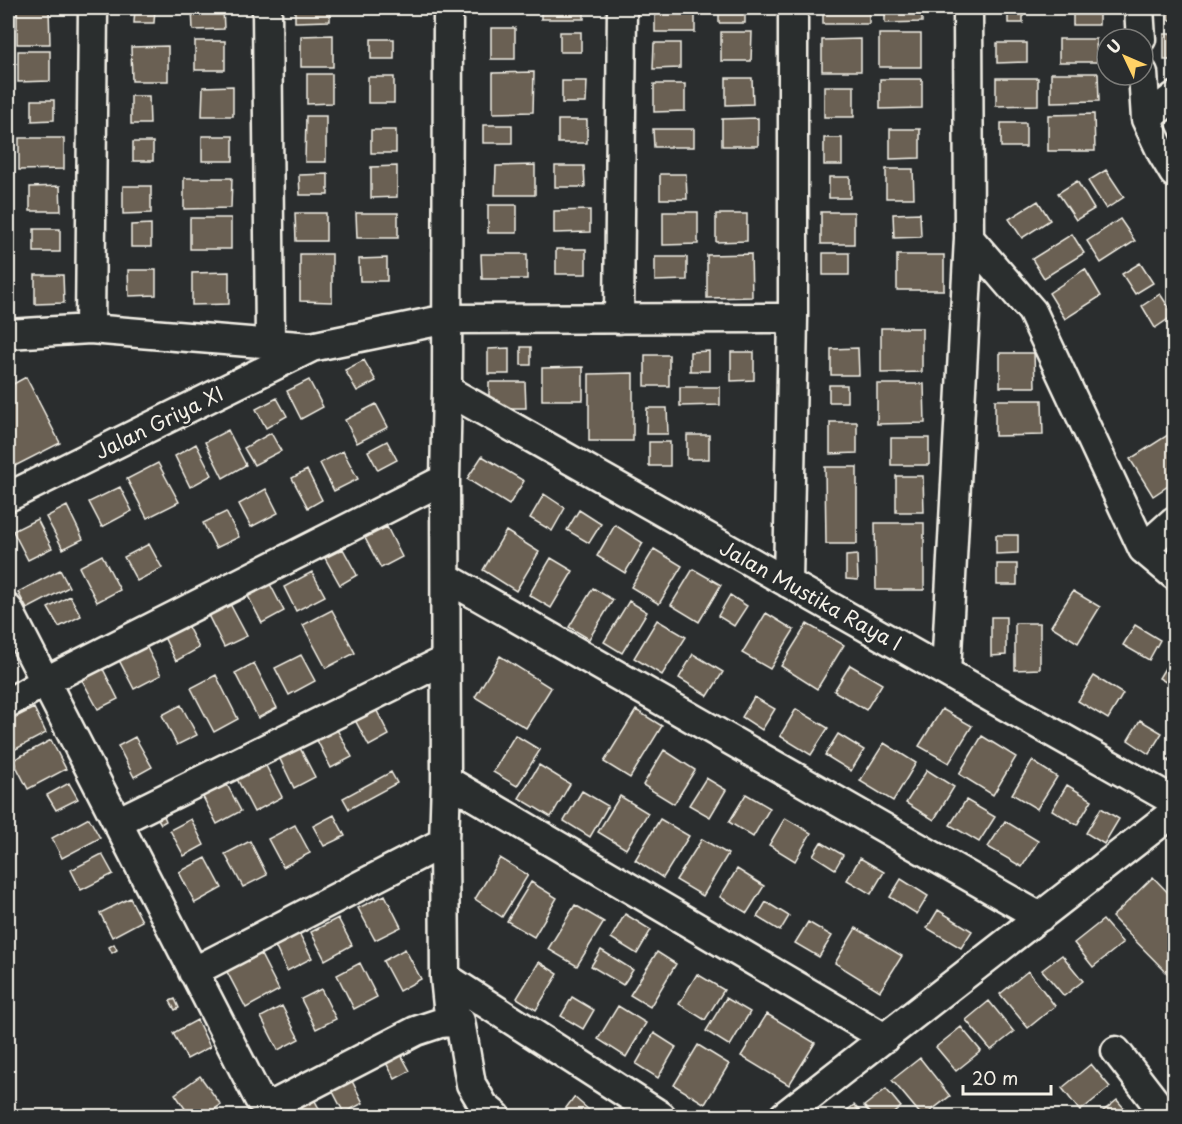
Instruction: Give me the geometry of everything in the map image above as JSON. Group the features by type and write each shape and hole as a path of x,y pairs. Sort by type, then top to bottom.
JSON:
{"street":[{"path":"90,329 93,8"},
{"path":"267,8 270,344"},
{"path":"448,8 445,977 450,1016 448,1066 454,1088 471,1116"},
{"path":"619,319 622,8"},
{"path":"788,583 793,318 793,8"},
{"path":"946,672 969,238 968,8"},
{"path":"1139,8 1140,27"},
{"path":"1144,87 1146,119 1174,172"},
{"path":"1146,119 1174,97"},
{"path":"969,238 1032,310 1143,549 1174,575"},
{"path":"8,334 90,329 311,347 447,320 793,318"},
{"name":"Jalan Griya XI","path":"8,496 311,347"},
{"name":"Jalan Mustika Raya I","path":"447,390 1174,801"},
{"path":"8,703 44,682 445,479"},
{"path":"1143,549 1174,521"},
{"path":"447,578 1040,917"},
{"path":"8,609 259,1099 275,1104 416,1031 450,1016"},
{"path":"117,822 445,660"},
{"path":"446,780 885,1038"},
{"path":"784,1116 1174,812"},
{"path":"192,972 444,842"},
{"path":"445,977 661,1116"},
{"path":"450,1016 471,1084 484,1106 496,1116"},
{"path":"1116,1051 1166,1116"}],"building":[{"path":"17,8 49,8 50,44 17,44"},
{"path":"135,8 155,8 154,23 134,23"},
{"path":"192,8 223,8 224,29 193,30"},
{"path":"295,8 330,8 330,21 295,22"},
{"path":"371,8 396,8 396,13 371,13"},
{"path":"486,8 513,8 513,12 486,12"},
{"path":"541,8 584,8 584,19 541,19"},
{"path":"655,8 695,8 695,32 655,32"},
{"path":"719,8 745,8 745,23 719,23"},
{"path":"823,8 869,8 869,24 823,24"},
{"path":"885,8 922,8 922,22 885,23"},
{"path":"1008,8 1023,8 1023,23 1008,23"},
{"path":"1073,8 1099,8 1099,25 1073,25"},
{"path":"1168,8 1174,8 1174,20 1168,20"},
{"path":"491,28 515,28 515,59 491,59"},
{"path":"560,32 581,32 581,52 560,52"},
{"path":"721,32 752,32 751,61 721,61"},
{"path":"879,34 921,34 921,67 879,67"},
{"path":"1164,34 1174,34 1174,60 1164,60"},
{"path":"333,35 333,67 301,67 301,36"},
{"path":"371,39 394,39 394,59 371,59"},
{"path":"861,39 861,71 822,71 822,40"},
{"path":"1059,39 1095,39 1095,62 1059,62"},
{"path":"195,41 225,41 225,70 195,70"},
{"path":"654,43 680,43 680,68 653,69"},
{"path":"997,43 1027,43 1027,62 997,63"},
{"path":"168,46 168,81 132,81 131,47"},
{"path":"18,51 50,51 50,81 18,82"},
{"path":"534,72 533,112 493,113 493,73"},
{"path":"1051,73 1095,73 1095,87 1098,87 1099,101 1051,102"},
{"path":"307,74 332,74 332,103 307,104"},
{"path":"368,77 394,77 394,103 368,103"},
{"path":"726,78 752,78 753,104 726,105"},
{"path":"996,78 1038,78 1038,105 996,106"},
{"path":"880,79 922,79 922,108 880,109"},
{"path":"562,81 587,81 586,103 562,103"},
{"path":"654,84 685,84 685,111 654,112"},
{"path":"233,86 233,116 202,116 203,87"},
{"path":"824,86 854,86 854,117 824,117"},
{"path":"131,96 149,96 150,124 131,124"},
{"path":"32,100 54,100 54,120 32,121"},
{"path":"1094,114 1095,151 1048,151 1048,115"},
{"path":"306,116 326,116 326,162 305,162"},
{"path":"758,118 758,146 722,146 722,119"},
{"path":"558,120 587,120 587,143 558,143"},
{"path":"1001,123 1026,123 1026,147 1001,147"},
{"path":"483,125 512,125 512,143 483,143"},
{"path":"653,129 694,129 694,147 654,147"},
{"path":"890,129 920,129 920,158 890,159"},
{"path":"371,130 396,130 396,153 371,153"},
{"path":"202,136 233,136 233,161 202,161"},
{"path":"19,138 64,138 64,169 19,170"},
{"path":"824,138 842,138 842,165 824,165"},
{"path":"133,142 153,142 153,161 133,161"},
{"path":"535,165 535,195 495,195 496,166"},
{"path":"397,166 397,197 371,198 371,167"},
{"path":"555,166 584,166 585,187 555,187"},
{"path":"886,169 913,169 914,198 886,198"},
{"path":"1106,170 1124,197 1106,209 1088,181"},
{"path":"328,174 328,195 300,195 299,175"},
{"path":"660,174 686,174 687,199 660,199"},
{"path":"829,177 850,177 850,198 829,198"},
{"path":"184,178 232,178 231,208 184,209"},
{"path":"1077,181 1094,209 1076,220 1058,193"},
{"path":"60,186 61,211 30,211 30,187"},
{"path":"123,186 151,186 151,213 123,214"},
{"path":"1038,201 1050,220 1022,238 1009,219"},
{"path":"488,205 517,205 517,233 488,233"},
{"path":"590,210 590,232 554,233 554,211"},
{"path":"663,212 698,212 698,244 663,245"},
{"path":"821,212 854,212 854,244 821,244"},
{"path":"295,213 326,213 326,241 296,241"},
{"path":"356,213 398,213 398,238 357,238"},
{"path":"920,213 921,237 894,238 893,214"},
{"path":"716,214 747,214 747,241 716,242"},
{"path":"190,218 231,218 231,249 190,249"},
{"path":"1120,219 1135,241 1101,263 1087,241"},
{"path":"151,224 151,247 131,247 131,225"},
{"path":"34,229 60,229 60,252 34,252"},
{"path":"1072,234 1084,253 1044,278 1032,259"},
{"path":"556,249 586,249 586,274 556,274"},
{"path":"823,253 849,253 849,275 823,275"},
{"path":"300,254 332,254 332,302 300,301"},
{"path":"481,254 527,254 527,279 482,279"},
{"path":"751,254 752,297 707,298 707,255"},
{"path":"897,255 944,255 944,290 897,290"},
{"path":"655,257 687,257 687,280 655,281"},
{"path":"387,258 387,281 360,281 359,259"},
{"path":"1140,263 1153,283 1135,294 1122,274"},
{"path":"1085,269 1101,296 1065,319 1049,293"},
{"path":"128,270 156,270 156,295 129,296"},
{"path":"229,272 229,304 192,305 192,273"},
{"path":"35,275 63,275 64,303 35,304"},
{"path":"9,277 9,313 8,313"},
{"path":"1160,294 1174,315 1155,328 1142,306"},
{"path":"881,328 922,328 922,372 881,373"},
{"path":"521,347 531,347 531,365 521,365"},
{"path":"509,348 509,374 488,374 488,349"},
{"path":"858,348 859,375 831,375 831,349"},
{"path":"709,351 709,371 690,371 690,352"},
{"path":"731,352 754,352 754,380 731,381"},
{"path":"1000,353 1034,353 1035,387 1000,387"},
{"path":"645,355 669,355 669,386 645,386"},
{"path":"364,360 376,381 357,391 345,370"},
{"path":"583,367 583,400 542,400 542,368"},
{"path":"633,373 633,441 589,441 589,374"},
{"path":"26,377 60,443 9,469 8,387"},
{"path":"309,380 323,407 301,419 287,391"},
{"path":"489,382 525,382 526,408 489,408"},
{"path":"877,384 924,384 925,423 877,424"},
{"path":"829,385 847,385 847,402 829,402"},
{"path":"680,387 720,387 720,405 680,406"},
{"path":"277,398 287,416 266,428 256,409"},
{"path":"995,400 1042,400 1043,435 995,436"},
{"path":"376,404 388,427 357,443 345,420"},
{"path":"647,408 667,408 668,434 646,434"},
{"path":"830,422 857,422 857,453 830,454"},
{"path":"228,430 246,465 223,478 205,442"},
{"path":"1174,431 1174,482 1153,496 1130,459"},
{"path":"271,433 281,451 254,465 244,448"},
{"path":"687,435 709,435 709,459 687,459"},
{"path":"891,438 929,438 929,465 891,465"},
{"path":"387,441 397,460 378,470 368,451"},
{"path":"649,442 670,442 670,466 649,466"},
{"path":"196,444 212,475 190,487 175,456"},
{"path":"343,451 358,479 334,491 320,463"},
{"path":"482,456 524,481 509,505 467,479"},
{"path":"158,463 179,502 147,518 127,479"},
{"path":"825,467 857,467 857,544 826,544"},
{"path":"307,470 322,500 308,508 292,478"},
{"path":"896,476 923,476 924,512 896,512"},
{"path":"120,487 132,511 102,527 89,502"},
{"path":"266,489 278,513 251,527 239,504"},
{"path":"544,494 565,508 552,531 530,518"},
{"path":"67,506 83,539 63,549 46,517"},
{"path":"579,510 601,524 589,543 567,530"},
{"path":"226,512 239,537 216,548 203,523"},
{"path":"37,519 52,548 28,560 13,531"},
{"path":"875,523 924,523 924,590 876,590"},
{"path":"615,525 643,543 625,573 597,556"},
{"path":"387,527 402,557 381,568 365,538"},
{"path":"506,531 539,552 516,591 483,570"},
{"path":"996,535 1018,535 1018,553 996,554"},
{"path":"149,544 162,568 137,581 124,557"},
{"path":"343,549 357,575 340,585 325,558"},
{"path":"654,549 682,566 659,604 631,587"},
{"path":"102,555 120,590 97,602 79,567"},
{"path":"857,555 858,580 846,579 846,556"},
{"path":"551,558 573,571 551,608 529,595"},
{"path":"997,564 1017,564 1017,585 997,585"},
{"path":"693,569 721,585 699,622 671,605"},
{"path":"60,570 69,587 27,609 18,592"},
{"path":"312,572 325,596 296,611 284,587"},
{"path":"270,584 284,611 262,623 248,596"},
{"path":"593,588 613,600 589,639 569,627"},
{"path":"1073,591 1100,607 1078,643 1051,626"},
{"path":"730,595 747,606 734,626 718,616"},
{"path":"70,596 81,616 59,627 48,608"},
{"path":"629,601 647,612 622,653 604,642"},
{"path":"230,604 247,636 224,647 208,615"},
{"path":"332,610 355,653 326,668 303,625"},
{"path":"766,613 794,630 770,669 742,653"},
{"path":"991,617 1006,617 1006,655 991,656"},
{"path":"657,620 686,637 662,675 634,658"},
{"path":"1015,623 1040,623 1040,669 1015,670"},
{"path":"807,624 844,645 817,689 781,666"},
{"path":"187,625 199,648 176,661 164,637"},
{"path":"1135,625 1160,640 1149,660 1123,645"},
{"path":"146,646 161,675 134,689 119,660"},
{"path":"1174,653 1174,687 1159,678"},
{"path":"693,654 723,672 708,696 679,678"},
{"path":"301,655 315,681 289,695 275,668"},
{"path":"500,656 551,688 526,728 475,697"},
{"path":"254,663 277,708 258,718 235,673"},
{"path":"850,665 882,684 866,710 834,691"},
{"path":"102,667 118,699 98,709 81,678"},
{"path":"216,675 238,719 214,732 191,688"},
{"path":"1094,676 1123,694 1108,719 1078,701"},
{"path":"754,697 775,709 762,730 742,717"},
{"path":"181,705 197,735 177,745 162,715"},
{"path":"375,707 389,735 369,746 354,718"},
{"path":"34,708 46,733 14,750 8,737 8,721"},
{"path":"796,709 828,728 811,755 780,736"},
{"path":"942,709 972,726 949,763 919,746"},
{"path":"636,710 662,726 630,778 604,762"},
{"path":"1140,720 1162,733 1149,754 1128,740"},
{"path":"335,726 352,757 331,768 315,736"},
{"path":"838,734 864,750 851,771 825,755"},
{"path":"515,735 540,750 517,786 493,772"},
{"path":"982,736 1016,757 993,795 959,774"},
{"path":"135,737 152,767 134,777 118,746"},
{"path":"51,740 66,769 28,789 13,760"},
{"path":"884,743 916,763 893,801 860,781"},
{"path":"298,744 315,777 294,788 278,755"},
{"path":"664,750 695,770 674,804 643,785"},
{"path":"1174,751 1174,765 1168,761"},
{"path":"1032,761 1057,777 1037,809 1012,794"},
{"path":"264,762 282,797 254,812 236,777"},
{"path":"539,765 570,784 551,817 519,798"},
{"path":"927,770 954,787 934,820 906,803"},
{"path":"391,772 397,783 349,809 343,798"},
{"path":"706,778 726,790 710,817 689,805"},
{"path":"225,781 241,811 217,824 201,793"},
{"path":"69,783 78,799 56,810 47,795"},
{"path":"1067,785 1092,800 1077,825 1052,810"},
{"path":"582,791 608,806 590,837 564,821"},
{"path":"746,794 770,808 753,837 729,822"},
{"path":"620,796 648,813 626,849 598,832"},
{"path":"966,800 995,817 979,842 950,825"},
{"path":"1101,808 1119,819 1104,844 1086,833"},
{"path":"334,815 345,836 324,846 313,826"},
{"path":"164,816 166,821 161,824 158,819"},
{"path":"89,818 100,838 62,858 52,838"},
{"path":"785,818 811,833 795,861 769,845"},
{"path":"191,819 204,845 184,856 170,830"},
{"path":"660,819 689,836 663,878 635,860"},
{"path":"1005,821 1038,841 1022,867 988,847"},
{"path":"295,825 310,853 283,867 268,839"},
{"path":"702,839 728,854 703,896 676,880"},
{"path":"250,841 267,875 243,887 225,854"},
{"path":"821,842 843,855 835,869 813,855"},
{"path":"102,854 113,874 81,890 71,870"},
{"path":"206,858 222,888 195,903 179,872"},
{"path":"500,858 528,875 502,917 475,899"},
{"path":"860,858 884,872 871,894 847,880"},
{"path":"737,869 764,886 747,913 720,897"},
{"path":"1153,877 1174,899 1174,967 1168,974 1112,917"},
{"path":"901,879 928,896 917,914 890,897"},
{"path":"531,882 557,898 534,937 507,921"},
{"path":"385,895 401,927 375,940 358,908"},
{"path":"130,898 142,921 112,937 100,913"},
{"path":"766,902 789,916 780,931 757,917"},
{"path":"575,905 604,922 577,966 548,949"},
{"path":"938,910 972,931 961,948 927,928"},
{"path":"625,914 651,930 637,954 611,938"},
{"path":"338,918 352,945 325,960 311,932"},
{"path":"1103,920 1123,943 1093,967 1074,943"},
{"path":"808,922 832,936 819,957 795,943"},
{"path":"856,928 902,956 880,991 835,963"},
{"path":"298,931 312,958 287,971 274,944"},
{"path":"114,944 117,950 112,953 109,947"},
{"path":"258,949 279,990 246,1008 224,966"},
{"path":"405,949 421,979 399,991 383,961"},
{"path":"601,950 633,970 623,985 591,966"},
{"path":"657,952 676,964 650,1007 630,995"},
{"path":"1062,955 1083,981 1064,996 1042,970"},
{"path":"539,962 558,974 536,1010 517,998"},
{"path":"360,963 377,997 354,1009 337,975"},
{"path":"1174,967 1174,980 1168,974"},
{"path":"1028,971 1055,1006 1028,1028 1000,994"},
{"path":"697,974 724,990 705,1020 679,1004"},
{"path":"321,989 336,1019 316,1029 301,999"},
{"path":"572,997 594,1010 583,1029 561,1016"},
{"path":"726,998 750,1012 730,1046 706,1031"},
{"path":"175,999 179,1008 175,1010 170,1001"},
{"path":"989,1001 1014,1032 991,1050 966,1020"},
{"path":"282,1006 299,1039 278,1050 261,1017"},
{"path":"618,1006 646,1023 626,1057 598,1039"},
{"path":"767,1014 815,1043 789,1085 741,1056"},
{"path":"197,1020 210,1047 187,1059 173,1033"},
{"path":"961,1027 981,1051 956,1071 936,1047"},
{"path":"654,1033 676,1047 658,1078 636,1064"},
{"path":"698,1045 729,1064 705,1104 674,1085"},
{"path":"399,1051 410,1071 395,1079 384,1059"},
{"path":"920,1058 950,1096 924,1116 892,1080"},
{"path":"1091,1064 1110,1087 1080,1111 1062,1088"},
{"path":"200,1076 221,1105 204,1116 190,1116 175,1094"},
{"path":"350,1077 363,1103 344,1113 331,1088"},
{"path":"886,1089 901,1107 890,1116 873,1116 864,1106"},
{"path":"574,1097 589,1110 584,1116 560,1116"},
{"path":"314,1099 323,1116 299,1116 295,1109"},
{"path":"1117,1100 1131,1116 1097,1116"},
{"path":"854,1105 864,1116 840,1116"}]}
